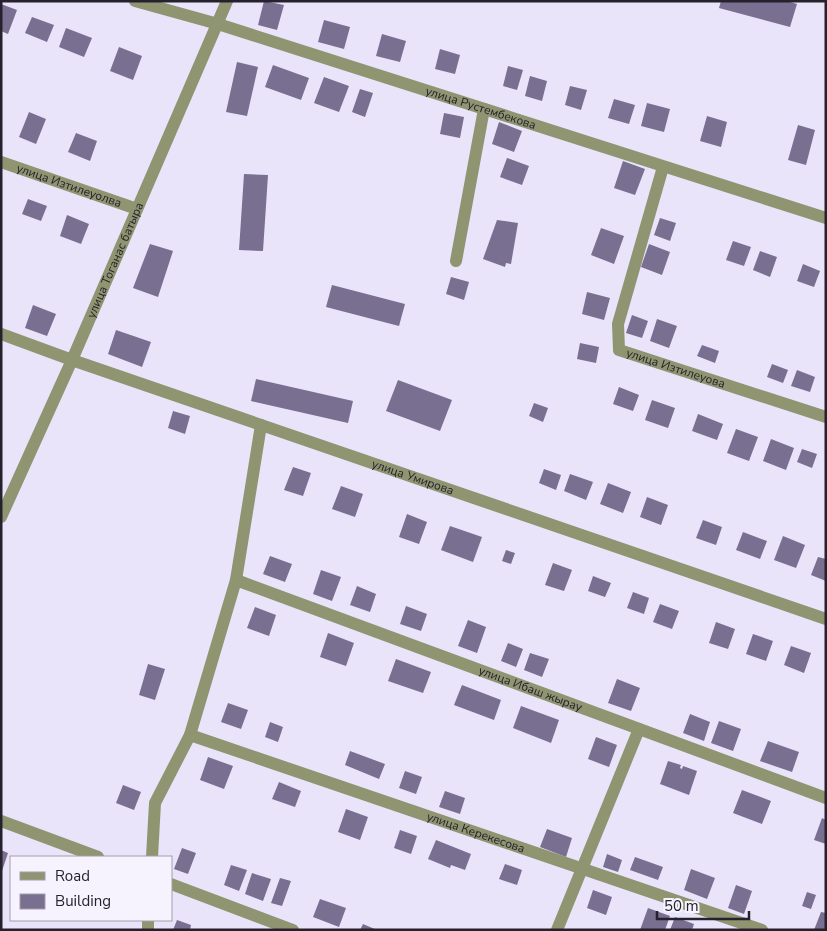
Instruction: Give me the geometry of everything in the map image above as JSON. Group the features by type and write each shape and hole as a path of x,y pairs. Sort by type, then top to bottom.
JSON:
{"street":[{"name":"улица Рустембекова","path":"135,1 218,24 826,218"},
{"name":"улица Тоганас батыра","path":"1,517 72,360 227,1"},
{"path":"456,261 484,110"},
{"name":"улица Изтилеуолва","path":"1,162 137,209"},
{"name":"улица Изтилеуова","path":"663,167 618,324 619,350 826,417"},
{"name":"улица Умирова","path":"1,334 826,618"},
{"path":"152,856 155,803 190,735 236,580 261,425"},
{"name":"улица Ибаш жырау","path":"236,580 826,798"},
{"path":"557,930 639,729"},
{"name":"улица Керекесова","path":"190,735 762,930"},
{"path":"1,821 95,856"},
{"path":"172,884 293,930"}],"building":[{"path":"264,1 284,5 277,30 258,25"},
{"path":"721,1 787,1 797,4 790,27 719,8"},
{"path":"1,4 17,10 8,34 1,31"},
{"path":"32,17 54,25 47,42 25,33"},
{"path":"324,20 350,27 344,49 318,42"},
{"path":"66,28 92,38 84,57 59,47"},
{"path":"382,34 406,41 400,62 376,56"},
{"path":"119,47 142,56 133,80 110,71"},
{"path":"440,49 460,55 455,74 435,69"},
{"path":"237,62 258,67 247,116 226,112"},
{"path":"273,65 309,78 301,100 265,87"},
{"path":"508,66 523,70 517,90 503,86"},
{"path":"530,76 547,81 542,101 525,96"},
{"path":"324,77 349,86 339,112 314,103"},
{"path":"570,86 587,90 581,110 565,105"},
{"path":"360,89 373,93 365,117 352,112"},
{"path":"614,99 635,105 629,124 608,118"},
{"path":"647,103 670,109 664,132 641,126"},
{"path":"29,112 46,119 36,144 19,137"},
{"path":"444,113 464,117 460,138 440,134"},
{"path":"707,116 727,122 721,147 700,141"},
{"path":"499,122 522,131 514,152 492,144"},
{"path":"798,125 815,130 806,165 788,160"},
{"path":"76,133 97,141 90,161 68,152"},
{"path":"507,158 529,166 522,185 500,177"},
{"path":"623,161 645,169 635,195 614,188"},
{"path":"244,174 268,175 263,251 239,250"},
{"path":"28,199 47,206 41,221 22,214"},
{"path":"67,215 89,224 81,244 60,236"},
{"path":"660,218 676,223 670,241 654,235"},
{"path":"497,220 518,223 511,264 506,263 505,267 483,259"},
{"path":"601,228 624,236 614,264 591,255"},
{"path":"733,241 751,247 744,266 726,260"},
{"path":"150,244 173,251 158,297 133,288"},
{"path":"649,244 670,252 662,275 641,267"},
{"path":"760,251 777,257 770,277 753,270"},
{"path":"803,264 820,271 814,287 797,281"},
{"path":"451,277 469,282 464,300 446,294"},
{"path":"332,285 405,304 399,326 326,307"},
{"path":"587,292 610,298 604,320 582,314"},
{"path":"33,305 56,314 47,336 25,328"},
{"path":"632,315 648,321 642,338 626,333"},
{"path":"657,319 677,326 669,348 650,341"},
{"path":"116,330 151,342 142,367 108,354"},
{"path":"580,343 599,347 596,363 577,359"},
{"path":"702,345 719,351 715,363 697,356"},
{"path":"772,364 788,370 783,383 767,377"},
{"path":"797,370 815,377 810,392 791,386"},
{"path":"256,379 353,401 348,423 251,401"},
{"path":"398,380 452,400 440,431 386,411"},
{"path":"619,387 639,395 633,411 613,404"},
{"path":"652,400 675,408 668,428 645,420"},
{"path":"534,403 548,408 543,422 529,416"},
{"path":"173,411 190,416 185,434 168,428"},
{"path":"698,414 723,424 717,440 692,431"},
{"path":"736,429 758,437 749,461 727,453"},
{"path":"771,439 794,448 786,470 763,461"},
{"path":"802,449 817,454 812,468 797,462"},
{"path":"293,467 311,473 303,496 284,490"},
{"path":"544,469 561,475 556,490 539,483"},
{"path":"570,474 593,482 586,500 564,491"},
{"path":"608,483 631,492 623,513 600,504"},
{"path":"341,486 363,494 355,517 332,509"},
{"path":"647,497 668,505 661,525 640,517"},
{"path":"407,514 427,522 419,544 399,537"},
{"path":"703,520 722,527 716,545 696,538"},
{"path":"450,526 482,537 473,562 441,550"},
{"path":"743,532 767,541 760,559 736,550"},
{"path":"783,536 805,545 796,568 774,560"},
{"path":"506,550 515,553 511,564 502,561"},
{"path":"270,556 292,564 285,582 263,574"},
{"path":"818,557 826,559 826,581 811,575"},
{"path":"553,563 572,570 564,591 545,585"},
{"path":"321,570 341,577 332,601 313,594"},
{"path":"593,576 611,583 605,597 588,591"},
{"path":"357,586 376,594 370,612 350,605"},
{"path":"633,592 649,598 644,614 627,608"},
{"path":"660,604 679,611 672,629 653,622"},
{"path":"406,606 427,614 421,631 400,624"},
{"path":"255,607 276,615 269,636 247,628"},
{"path":"468,620 486,627 477,653 458,646"},
{"path":"716,622 735,629 728,649 709,643"},
{"path":"328,633 354,643 346,666 320,657"},
{"path":"753,634 773,641 766,661 746,654"},
{"path":"508,643 523,649 516,667 501,661"},
{"path":"791,646 811,653 804,673 784,665"},
{"path":"530,653 549,659 542,677 524,670"},
{"path":"396,659 431,672 423,693 388,681"},
{"path":"148,664 165,669 155,700 139,695"},
{"path":"617,679 640,688 631,711 608,703"},
{"path":"462,685 501,700 494,720 454,705"},
{"path":"228,703 248,710 241,729 221,722"},
{"path":"521,706 559,720 551,743 513,728"},
{"path":"690,714 710,722 704,741 683,733"},
{"path":"719,721 741,729 733,751 711,743"},
{"path":"270,722 283,727 278,742 265,737"},
{"path":"596,737 617,745 609,767 588,759"},
{"path":"768,741 799,752 792,772 760,761"},
{"path":"350,751 385,764 379,779 345,765"},
{"path":"208,757 233,766 224,789 200,780"},
{"path":"668,761 681,765 680,768 682,769 683,766 697,771 689,795 660,784"},
{"path":"405,771 422,777 416,794 399,788"},
{"path":"279,782 301,791 295,807 272,799"},
{"path":"123,785 141,792 134,810 116,803"},
{"path":"742,790 771,801 762,824 733,813"},
{"path":"445,791 465,798 460,814 439,807"},
{"path":"346,809 368,817 360,840 338,832"},
{"path":"822,818 826,820 826,844 814,840"},
{"path":"547,829 572,838 566,857 540,847"},
{"path":"400,830 417,836 411,854 394,848"},
{"path":"436,840 471,854 465,870 451,865 450,868 428,859"},
{"path":"182,848 196,853 188,874 174,869"},
{"path":"1,850 8,853 2,871 1,871"},
{"path":"607,854 622,860 618,872 603,867"},
{"path":"635,857 663,867 658,880 630,870"},
{"path":"505,864 522,870 517,885 499,879"},
{"path":"231,865 247,870 239,891 224,885"},
{"path":"691,869 715,878 707,899 684,890"},
{"path":"252,873 271,879 263,901 245,894"},
{"path":"280,878 291,881 282,906 271,903"},
{"path":"736,885 752,891 744,914 728,908"},
{"path":"593,890 612,897 606,915 587,908"},
{"path":"807,892 816,895 811,909 802,906"},
{"path":"320,899 346,908 339,927 313,917"},
{"path":"648,908 670,916 665,930 640,930"},
{"path":"821,912 826,913 826,930 814,930"},
{"path":"675,917 694,924 692,930 670,930"},
{"path":"177,920 191,925 190,930 173,930"},
{"path":"363,924 377,930 360,930"}]}
